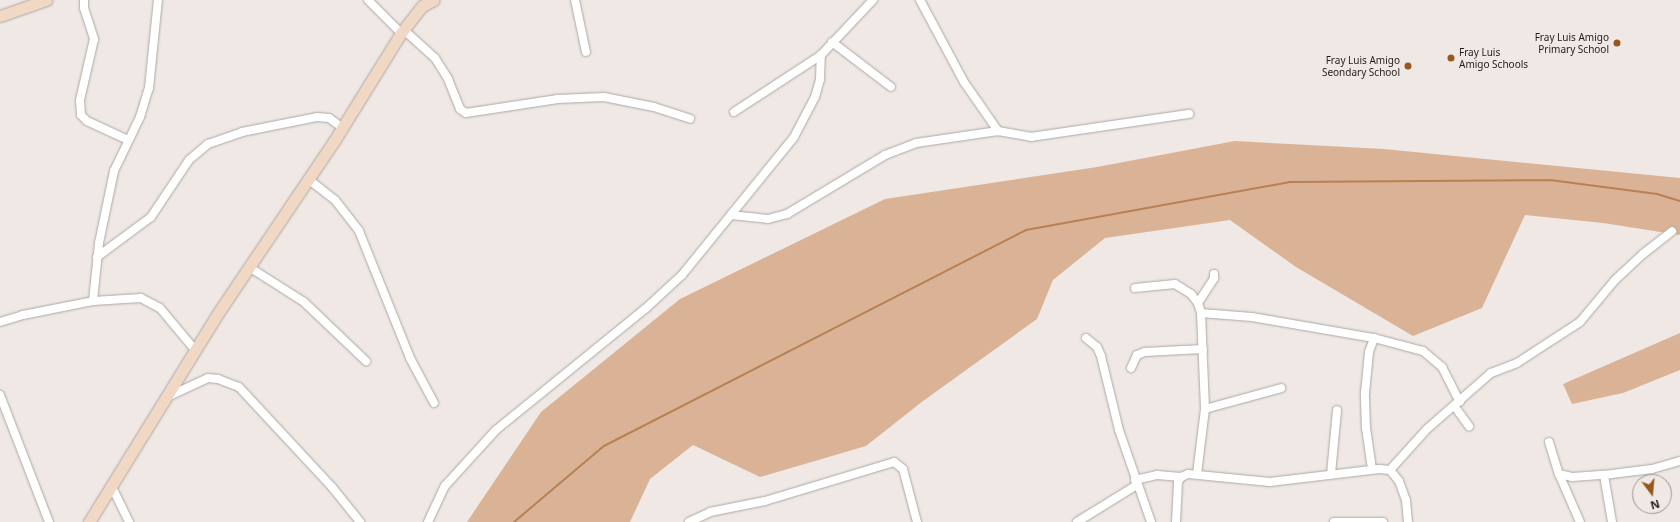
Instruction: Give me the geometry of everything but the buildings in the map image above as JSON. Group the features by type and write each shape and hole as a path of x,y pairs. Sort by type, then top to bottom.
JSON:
{"street":[{"path":"0,16 46,0"},
{"path":"84,0 84,8 94,39 80,100 81,115 87,121 128,140"},
{"path":"93,301 97,257 114,171 140,117 149,88 158,0"},
{"path":"368,0 403,32 435,58 448,79 460,108 466,113 480,113 523,103 598,97 654,107 690,119"},
{"path":"89,522 249,267 343,128 403,32 422,6 434,0"},
{"path":"575,0 586,52"},
{"path":"734,112 821,55 873,0"},
{"path":"920,0 964,82 998,131"},
{"path":"832,42 891,87"},
{"path":"428,522 445,486 496,430 645,309 682,275 794,137 807,117 820,79 821,55"},
{"path":"731,215 756,219 776,218 823,194 892,152 916,143 998,131 1031,137 1188,114"},
{"path":"97,257 151,217 188,160 208,144 242,132 323,116 343,128"},
{"path":"308,179 336,200 359,231 410,358 434,403"},
{"path":"1390,470 1427,429 1491,373 1517,363 1580,322 1621,275 1672,231"},
{"path":"249,267 304,302 366,361"},
{"path":"1198,302 1214,278 1214,274"},
{"path":"1135,288 1175,284 1191,294 1198,302 1202,313 1205,409 1197,474"},
{"path":"0,322 93,301 126,297 152,302 169,317 196,351"},
{"path":"1202,313 1252,318 1374,338 1423,351 1442,367 1457,404 1469,426"},
{"path":"1086,338 1097,347 1101,356 1119,430 1151,522"},
{"path":"1372,469 1366,428 1364,393 1370,352 1374,338"},
{"path":"1131,368 1137,355 1145,352 1203,349"},
{"path":"167,397 208,378 218,379 239,387 332,487 360,522"},
{"path":"1205,409 1281,388"},
{"path":"0,395 49,522"},
{"path":"1331,474 1337,410"},
{"path":"1549,442 1559,474 1580,522"},
{"path":"1559,474 1579,477 1652,469 1680,461"},
{"path":"689,522 710,512 773,499 894,462 900,464 903,469 917,522"},
{"path":"1077,522 1136,482 1157,475 1180,477 1197,474 1270,482 1372,469 1390,470 1396,475 1403,489 1408,522"},
{"path":"1604,474 1612,522"},
{"path":"1176,522 1178,482 1180,477"},
{"path":"112,486 129,522"},
{"path":"1334,522 1383,522"}],"shaded area":[{"path":"1235,141 1384,149 1680,178 1680,235 1603,223 1525,215 1482,308 1413,336 1296,267 1230,220 1105,238 1053,280 1037,319 923,401 866,446 760,477 693,445 650,479 630,522 467,522 541,412 680,299 885,199 1097,167"},
{"path":"1680,333 1680,370 1623,393 1572,404 1563,384"}],"waterway":[{"path":"514,522 604,446 1026,230 1289,182 1550,180 1657,194 1680,201"}],"place":[{"name":"Fray Luis Amigo Primary School","path":"1617,43"},
{"name":"Fray Luis Amigo Schools","path":"1451,58"},
{"name":"Fray Luis Amigo Seondary School","path":"1408,66"}]}
